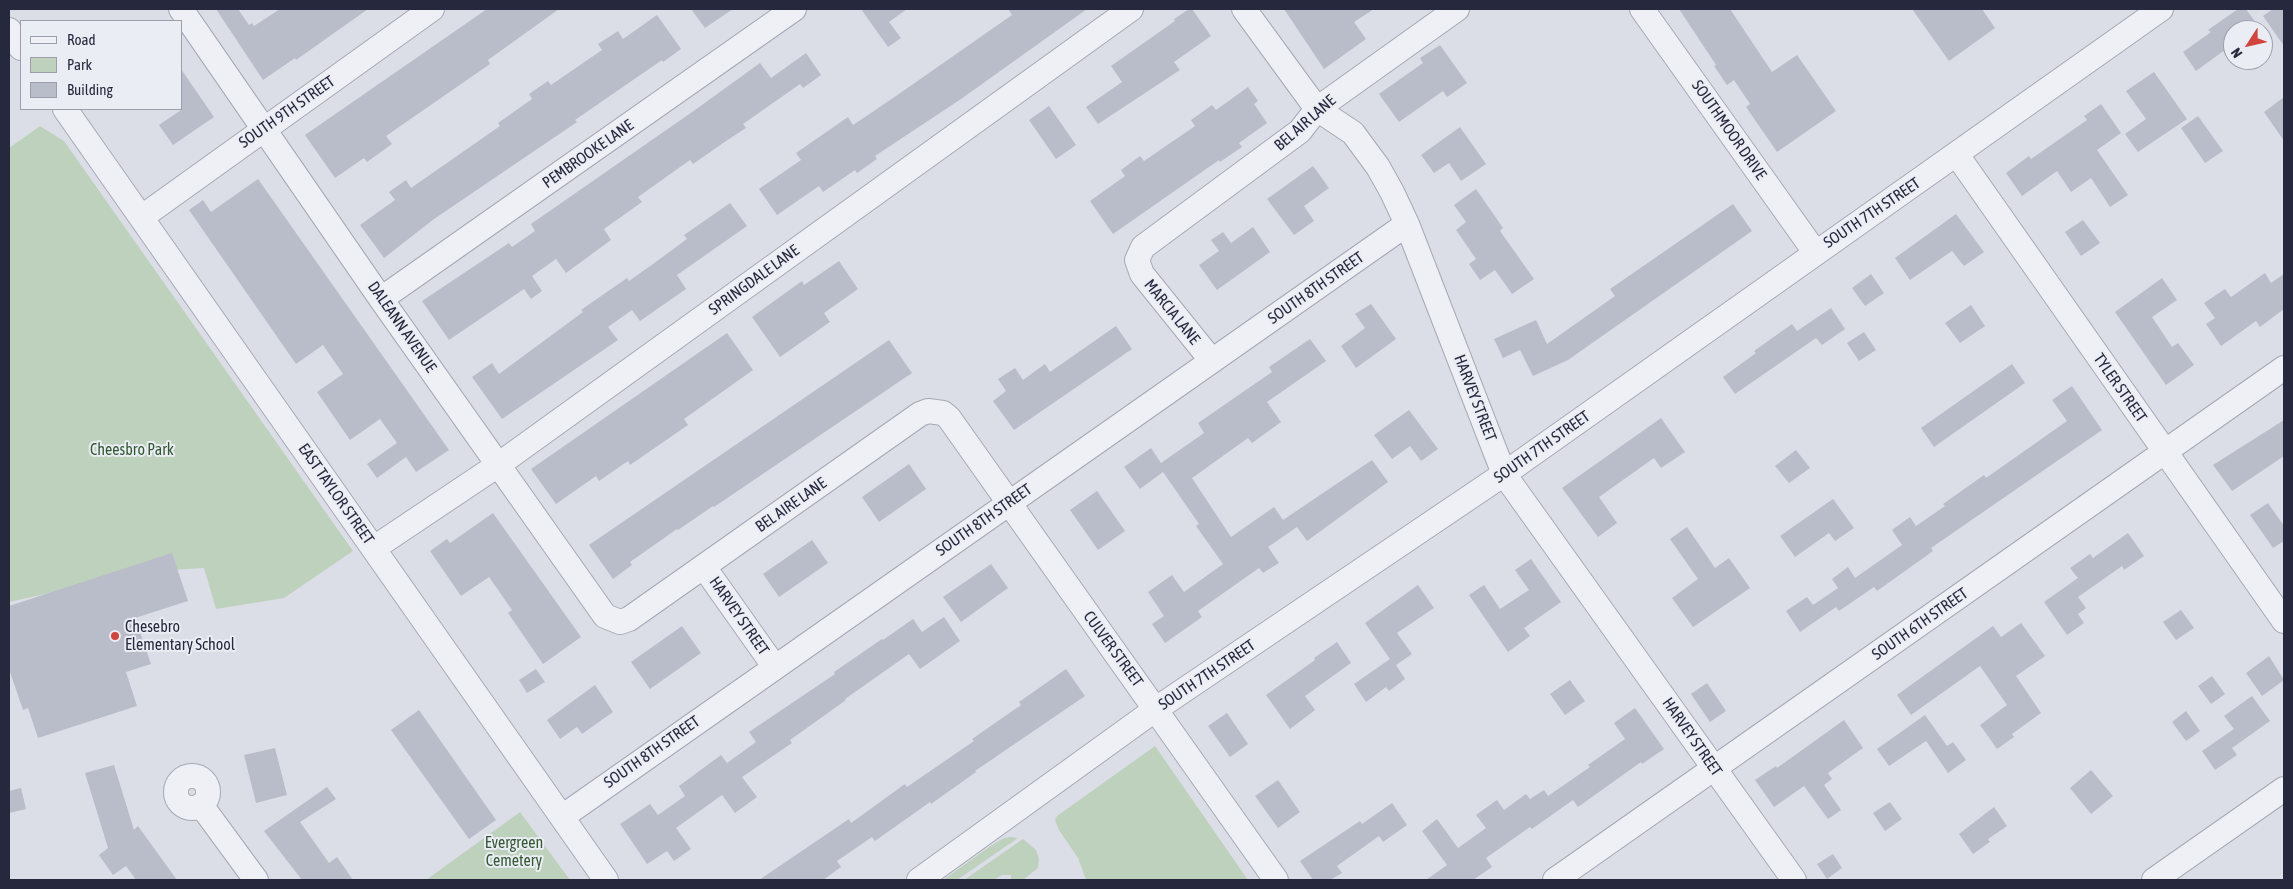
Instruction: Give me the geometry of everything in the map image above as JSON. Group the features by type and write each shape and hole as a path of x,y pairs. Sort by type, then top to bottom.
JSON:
{"street":[{"name":"DALEANN AVENUE","path":"181,9 599,609 612,620 620,622 637,614"},
{"name":"SOUTH 9TH STREET","path":"142,217 432,9"},
{"name":"PEMBROOKE LANE","path":"381,298 794,9"},
{"name":"SPRINGDALE LANE","path":"374,548 498,465 1131,9"},
{"name":"HARVEY STREET","path":"1244,9 1317,109 1353,133 1392,192 1504,474 1794,880"},
{"name":"BEL AIR LANE","path":"1154,238 1300,131 1317,109 1456,9"},
{"name":"SOUTHMOOR DRIVE","path":"1642,9 1815,252"},
{"name":"SOUTH 7TH STREET","path":"919,880 1156,709 1504,474 1815,252 1958,155 2161,9"},
{"path":"9,30 20,46"},
{"name":"EAST TAYLOR STREET","path":"66,110 606,880"},
{"name":"TYLER STREET","path":"1958,155 2284,621"},
{"name":"SOUTH 8TH STREET","path":"562,817 774,666 1406,224"},
{"name":"MARCIA LANE","path":"1154,238 1143,247 1138,255 1137,260 1142,274 1212,360"},
{"name":"SOUTH 6TH STREET","path":"1555,880 2284,368"},
{"name":"BEL AIRE LANE","path":"637,614 920,414 936,411 949,418"},
{"name":"CULVER STREET","path":"949,418 1008,504 1156,709 1276,880"},
{"name":"HARVEY STREET","path":"704,567 774,666"},
{"path":"2154,880 2284,788"},
{"path":"201,805 256,880"}],"green space":[{"name":"Cheesbro Park","path":"40,126 64,141 353,551 284,598 216,609 204,568 152,571 9,602 9,148"},
{"path":"1155,746 1248,880 1086,880 1078,858 1059,830 1055,820 1057,816"},
{"name":"Evergreen Cemetery","path":"520,812 570,880 426,880"},
{"path":"1004,838 1018,838 957,880 943,880 989,847"},
{"path":"1023,839 1036,850 1039,859 1038,868 1023,880 1011,880 1011,875 1002,875 994,880 964,880"}],"building":[{"path":"216,9 238,9 249,25 252,23 254,26 280,9 368,9 296,60 295,58 263,80"},
{"path":"487,9 559,9 488,60 490,64 386,136 392,144 367,162 364,158 335,178 305,135"},
{"path":"691,9 733,9 705,28"},
{"path":"861,9 907,9 889,22 901,38 888,47"},
{"path":"1008,9 1087,9 961,99 875,156 877,159 857,173 855,170 823,192 819,186 777,215 759,189 801,160 796,153 848,117 853,125 896,96 1012,15"},
{"path":"1189,9 1192,9 1211,36 1174,62 1180,70 1098,124 1086,107 1122,82 1111,66"},
{"path":"1284,9 1374,9 1354,22 1366,39 1324,69"},
{"path":"1679,9 1730,9 1772,72 1797,55 1836,111 1777,152 1746,107 1750,104 1734,80 1727,85"},
{"path":"1912,9 1982,9 1995,28 1949,61"},
{"path":"2238,9 2246,9 2254,20 2223,20 2223,51 2196,71 2183,52 2211,32 2208,30"},
{"path":"2273,9 2284,9 2284,46 2273,30 2273,20 2266,20 2263,16"},
{"path":"657,15 681,49 663,62 662,60 575,120 577,122 434,219 384,258 360,225 395,200 389,192 406,180 411,188 500,126 498,123 532,99 529,94 548,81 551,85 602,50 598,44 618,31 623,39"},
{"path":"1440,45 1467,83 1447,97 1443,91 1399,122 1379,94 1423,63 1420,58"},
{"path":"806,53 821,75 803,88 800,84 743,124 746,128 693,164 690,160 638,197 642,202 604,229 611,240 566,273 556,259 532,276 542,291 531,299 524,289 449,340 422,301 509,243 512,247 535,231 531,224 760,63 771,78"},
{"path":"182,70 214,117 173,145 159,125 182,110"},
{"path":"2154,72 2187,119 2138,152 2125,134 2146,119 2126,91"},
{"path":"1248,87 1258,101 1254,104 1267,123 1239,143 1242,147 1220,162 1219,160 1113,234 1090,201 1125,176 1121,170 1140,156 1144,161 1195,126 1191,120 1212,105 1216,110"},
{"path":"2284,97 2284,141 2264,112"},
{"path":"2101,104 2121,133 2097,150 2128,195 2110,207 2091,178 2071,192 2057,171 2022,196 2006,173 2029,156 2031,159 2087,120 2084,116"},
{"path":"1049,106 1076,145 1056,159 1029,120"},
{"path":"2198,116 2223,151 2205,163 2181,128"},
{"path":"1460,127 1486,164 1461,181 1449,163 1434,173 1421,155"},
{"path":"1313,166 1329,188 1304,206 1314,221 1294,235 1267,199"},
{"path":"258,179 449,450 416,472 406,457 377,478 367,464 397,443 380,419 350,440 317,392 343,374 323,345 296,364 189,210 203,200 211,212"},
{"path":"1476,189 1503,228 1500,231 1534,279 1512,294 1495,270 1480,280 1469,264 1476,259 1456,230 1466,222 1454,205"},
{"path":"730,203 747,226 677,275 686,289 640,321 632,310 608,327 618,340 502,419 472,377 492,363 499,374 583,312 581,310 627,278 629,281 687,239 684,235"},
{"path":"1733,204 1752,231 1568,360 1533,376 1520,350 1503,358 1494,339 1536,320 1547,344 1615,296 1610,289"},
{"path":"1956,214 1984,252 1964,266 1952,251 1910,280 1895,258"},
{"path":"2083,220 2100,243 2081,256 2065,232"},
{"path":"1253,227 1270,252 1217,290 1199,265 1219,251 1211,240 1223,232 1231,243"},
{"path":"839,261 858,289 824,313 830,322 780,357 752,317 802,281 804,285"},
{"path":"2265,273 2271,283 2284,274 2284,309 2260,327 2256,321 2221,346 2206,324 2215,318 2204,303 2225,289 2231,297"},
{"path":"1871,274 1884,293 1865,306 1852,288"},
{"path":"2162,278 2177,300 2152,317 2172,347 2178,343 2194,365 2166,385 2115,312"},
{"path":"1371,304 1396,339 1356,368 1341,346 1365,328 1355,314"},
{"path":"1971,305 1985,326 1960,343 1945,323"},
{"path":"1831,308 1845,329 1822,345 1816,338 1735,394 1723,377 1756,353 1754,351 1792,324 1797,331"},
{"path":"1116,326 1132,349 1014,430 993,401 1006,391 998,379 1015,368 1023,380 1045,364 1050,372"},
{"path":"1864,332 1876,350 1859,361 1847,343"},
{"path":"727,333 753,370 684,419 688,425 630,465 628,461 599,481 596,476 556,504 531,469"},
{"path":"1310,339 1326,361 1267,402 1281,422 1252,443 1248,438 1192,478 1231,537 1274,507 1283,520 1372,460 1388,482 1307,541 1297,527 1268,547 1279,563 1263,573 1259,568 1198,611 1202,617 1165,643 1152,624 1164,616 1148,592 1172,575 1184,592 1223,564 1196,526 1199,524 1163,472 1140,489 1124,467 1151,448 1161,463 1204,433 1198,423 1272,372 1269,367"},
{"path":"889,340 912,373 714,507 677,529 630,562 632,565 613,579 589,545"},
{"path":"2012,364 2025,383 1934,447 1921,428"},
{"path":"2072,386 2102,430 1931,548 1933,551 1877,591 1874,587 1839,611 1836,607 1800,632 1786,611 1807,597 1813,605 1838,588 1832,579 1848,567 1855,578 1902,545 1892,530 1910,517 1916,526 1984,475 1986,478 2067,421 2052,400"},
{"path":"1409,410 1438,449 1421,461 1410,446 1392,459 1374,435"},
{"path":"1661,418 1685,452 1661,468 1654,458 1599,497 1617,523 1598,537 1562,488"},
{"path":"2284,420 2284,456 2232,491 2213,465"},
{"path":"1796,450 1810,468 1789,483 1775,466"},
{"path":"909,464 926,489 879,522 862,497"},
{"path":"1097,491 1125,531 1098,550 1070,510"},
{"path":"1833,499 1854,528 1835,541 1829,533 1795,557 1780,536"},
{"path":"2268,503 2284,526 2284,541 2273,548 2250,515"},
{"path":"493,513 581,637 543,664 508,613 512,610 489,577 461,596 430,551 447,539 450,543"},
{"path":"1687,527 1715,568 1729,558 1750,588 1693,627 1672,598 1698,579 1670,539"},
{"path":"2128,533 2144,556 2124,570 2122,566 2078,597 2086,608 2078,614 2084,623 2067,635 2044,602 2078,578 2070,568 2090,554 2093,558"},
{"path":"812,540 828,563 779,597 763,574"},
{"path":"172,553 188,601 135,618 151,664 126,672 137,706 38,738 28,708 23,710 9,669 9,606"},
{"path":"1531,559 1561,602 1524,628 1530,636 1508,652 1469,595 1484,585 1500,609 1529,590 1515,570"},
{"path":"991,564 1008,588 961,622 943,597"},
{"path":"1418,585 1434,608 1397,633 1412,654 1396,665 1405,679 1389,691 1386,687 1366,702 1354,684 1390,659 1365,623"},
{"path":"2181,610 2194,628 2176,640 2163,622"},
{"path":"944,617 960,641 920,669 909,654 845,699 790,740 792,743 742,777 757,797 735,813 722,795 676,828 691,849 674,861 667,851 647,864 620,824 650,804 658,815 685,796 679,786 721,755 727,763 756,742 749,732 913,619 922,632"},
{"path":"2021,623 2045,656 2016,676 2041,713 2012,734 2014,737 1997,749 1980,725 2007,705 1980,666 1911,715 1897,695 1993,626 2001,637"},
{"path":"682,626 701,653 650,689 631,662"},
{"path":"1337,642 1351,663 1305,696 1315,710 1290,729 1266,695"},
{"path":"2269,656 2284,680 2262,696 2246,673"},
{"path":"536,669 545,682 527,693 519,680"},
{"path":"1066,669 1085,696 975,771 931,804 930,802 875,841 872,837 837,861 841,867 823,880 759,880 849,819 851,823 905,784 907,787 974,741 972,739 1021,705 1019,702"},
{"path":"2212,676 2225,694 2211,704 2198,686"},
{"path":"1570,680 1585,701 1565,715 1550,694"},
{"path":"1707,683 1726,711 1710,722 1691,694"},
{"path":"595,685 613,712 582,734 577,727 560,739 547,720"},
{"path":"2252,696 2270,721 2232,748 2237,755 2215,770 2202,751 2234,729 2224,716"},
{"path":"1635,708 1664,749 1642,764 1641,762 1578,807 1573,800 1532,829 1530,827 1486,858 1492,867 1473,880 1426,880 1447,865 1422,831 1437,819 1458,848 1486,828 1476,815 1497,800 1504,810 1526,794 1530,799 1544,790 1548,796 1590,767 1588,765 1625,739 1614,723"},
{"path":"419,710 496,820 469,839 391,730"},
{"path":"2186,711 2200,731 2186,741 2172,722"},
{"path":"1227,713 1248,744 1230,757 1208,726"},
{"path":"1925,715 1947,746 1953,742 1966,760 1948,773 1926,741 1889,766 1877,749"},
{"path":"1844,720 1863,748 1828,773 1832,779 1824,785 1841,810 1828,819 1804,786 1774,807 1755,780 1776,766 1777,768"},
{"path":"275,748 287,795 256,803 244,755"},
{"path":"114,765 134,830 138,826 177,880 136,880 126,866 113,875 99,855 108,848 85,773"},
{"path":"2091,770 2113,796 2091,814 2070,788"},
{"path":"1278,780 1300,812 1278,828 1255,796"},
{"path":"327,787 336,799 300,822 329,863 337,857 353,880 302,880 264,831"},
{"path":"21,788 26,809 9,813 9,791"},
{"path":"1890,802 1902,819 1885,831 1873,813"},
{"path":"1392,803 1407,825 1383,842 1379,836 1337,866 1342,873 1330,880 1313,880 1300,861 1360,821 1362,824"},
{"path":"1994,807 2007,826 1988,839 1990,842 1973,854 1959,834"},
{"path":"1833,854 1842,868 1827,879 1817,864"}],"place":[{"name":"Chesebro Elementary School","path":"115,636"}]}
